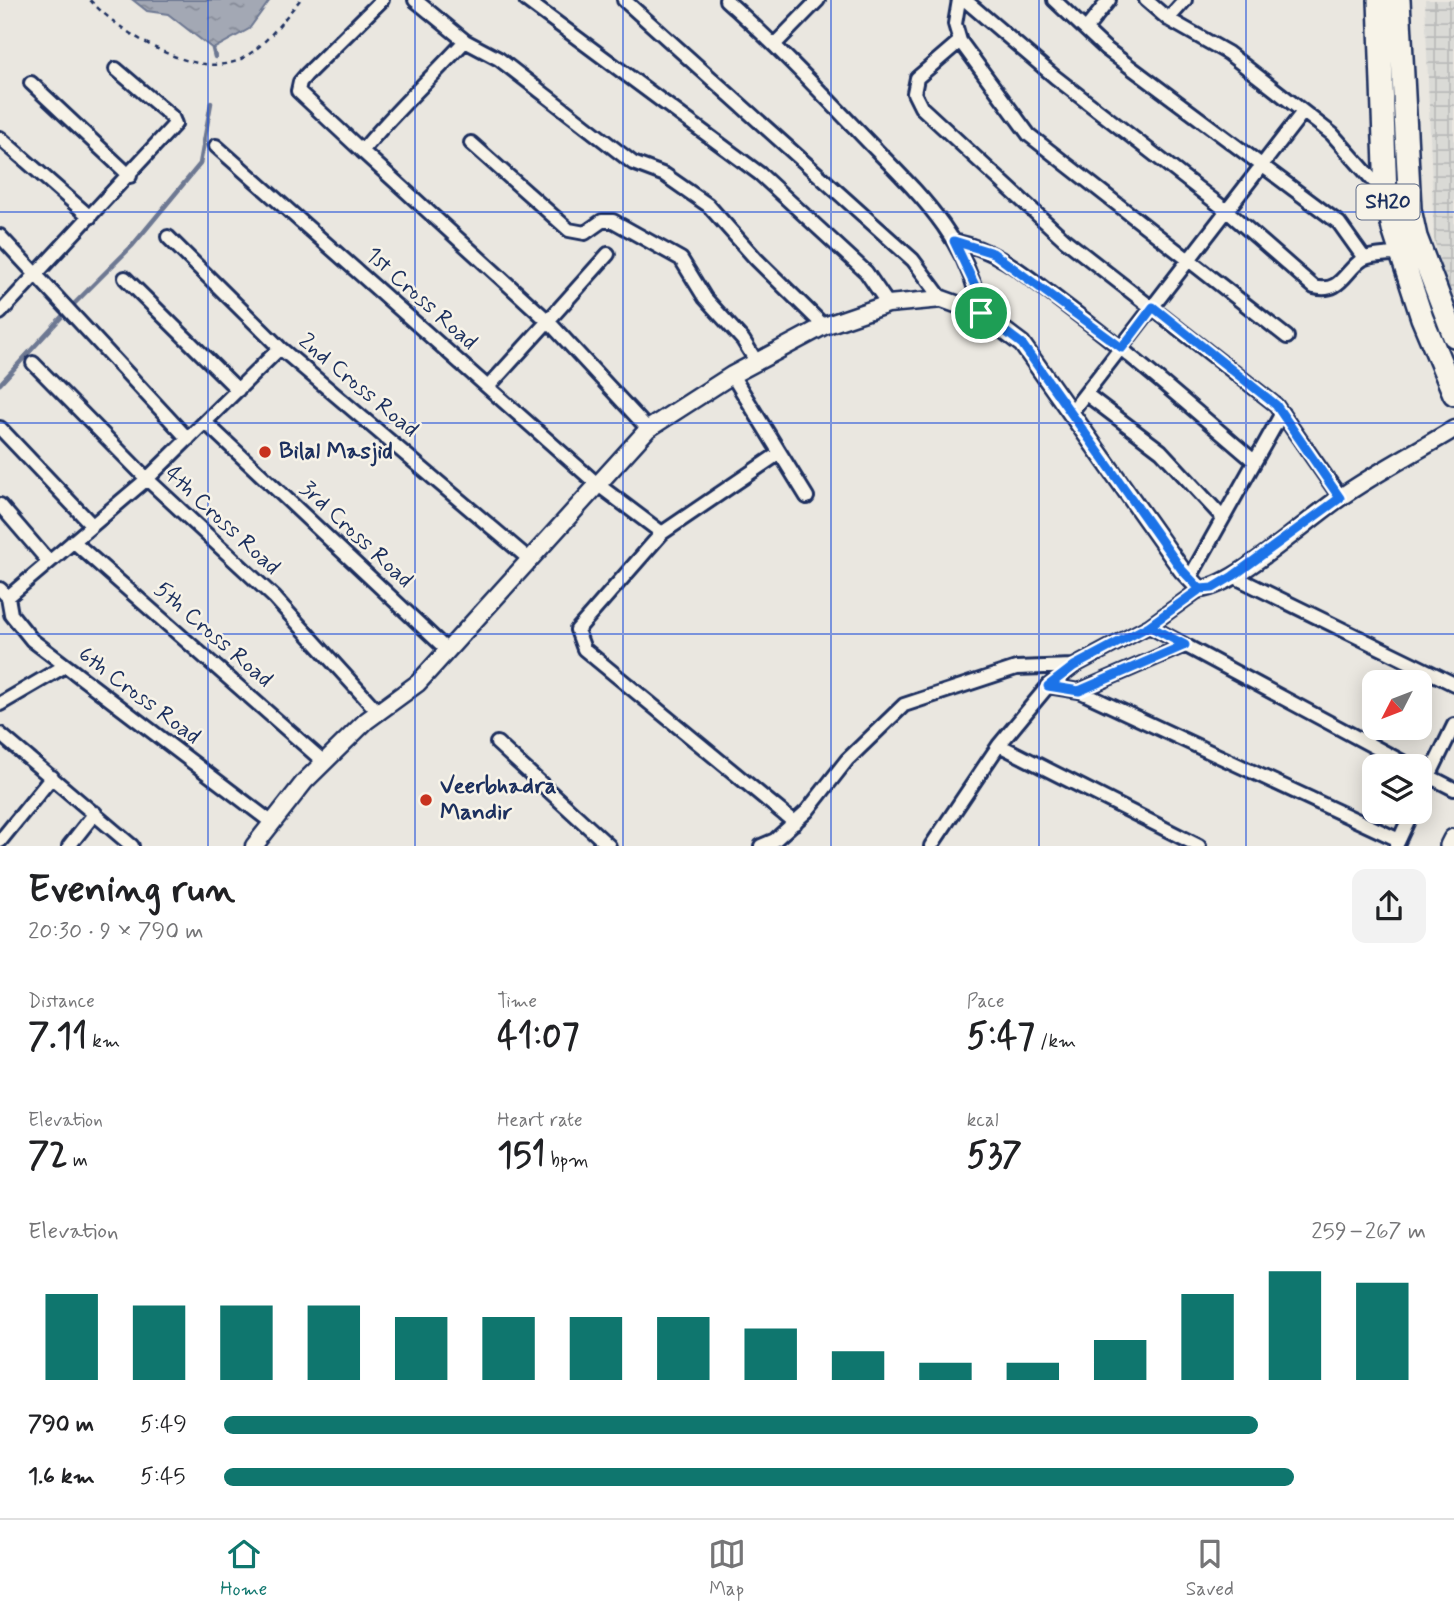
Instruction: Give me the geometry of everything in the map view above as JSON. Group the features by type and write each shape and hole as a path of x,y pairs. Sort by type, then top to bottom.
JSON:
{"main road":[{"name":"SH20","path":"1379,0 1386,195 1422,318 1454,394"},
{"name":"SH20","path":"1399,0 1410,209 1416,237 1454,336"},
{"path":"1451,846 1454,840"}],"street":[{"path":"382,0 306,75 300,82 298,91 548,321 648,429"},
{"path":"415,0 465,41 499,59 633,163 664,175 708,205 756,259 824,326"},
{"path":"526,0 760,174 866,272 888,304"},
{"path":"624,0 913,260 942,299"},
{"path":"726,0 775,44 930,204 954,241 977,290 981,313"},
{"path":"775,44 818,0"},
{"path":"958,0 955,24 960,41 1029,135 1287,337"},
{"path":"965,0 1055,77 1227,211 1314,287 1327,290 1337,286 1364,258 1401,253"},
{"path":"1054,0 1105,48 1339,223 1364,258"},
{"path":"1086,29 1109,0"},
{"path":"1146,0 1168,19 1228,53 1332,134 1386,195"},
{"path":"1168,19 1185,0"},
{"path":"362,151 393,113 423,87 465,41"},
{"path":"960,41 917,78 914,93 921,107 1065,240 1153,307 1282,413 1340,498"},
{"path":"2,307 130,176 175,124 172,117 116,69"},
{"path":"31,83 130,176"},
{"path":"1072,411 1303,112"},
{"path":"0,138 90,217"},
{"path":"471,143 569,230 585,233 602,221 613,221 681,259 705,298 743,340 756,361"},
{"name":"1st Cross Road","path":"216,146 597,484 663,533"},
{"path":"0,236 38,273 188,439"},
{"name":"2nd Cross Road","path":"168,237 280,348 529,559"},
{"path":"954,241 993,253 1122,348 1255,461"},
{"path":"488,387 608,254"},
{"path":"125,278 238,390"},
{"path":"254,846 271,822 324,762 366,721 418,683 648,429 732,375 824,326 888,304 942,299 981,313 1022,344 1195,584 1213,588 1340,498 1454,429"},
{"path":"4,593 49,562 147,480 280,348"},
{"name":"4th Cross Road","path":"33,363 147,480 274,597 379,713"},
{"path":"732,375 778,454 807,497"},
{"path":"1086,394 1161,451 1223,518"},
{"path":"930,846 999,745 1048,686 1074,666 1149,626 1195,584 1204,557 1223,518 1282,413"},
{"name":"3rd Cross Road","path":"205,422 447,650"},
{"path":"0,428 92,526"},
{"path":"778,454 663,533 583,620 577,630 578,639 584,649 794,823"},
{"path":"0,505 49,562"},
{"name":"5th Cross Road","path":"73,541 324,762"},
{"path":"1233,576 1454,684"},
{"name":"6th Cross Road","path":"4,593 5,618 271,822"},
{"path":"1149,626 1388,754"},
{"path":"1079,691 1185,645"},
{"path":"0,705 65,666"},
{"path":"761,846 775,840 794,823 847,760 904,705 1016,668 1074,666"},
{"path":"1048,686 1079,691 1398,843 1407,824"},
{"path":"1432,761 1454,725"},
{"path":"0,734 132,846"},
{"path":"497,743 609,846"},
{"path":"999,745 1199,846"},
{"path":"0,841 52,777"},
{"path":"1432,778 1454,789"},
{"path":"69,846 94,813"}],"path":[{"path":"90,0 127,32 163,52 213,64 229,64 243,58 264,42 300,0"}],"shaded area":[{"path":"1425,0 1454,0 1454,297 1445,282 1434,239"}],"water":[{"path":"133,0 270,0 249,29 213,49 168,14 147,11"}],"waterway":[{"path":"213,49 215,57"},
{"path":"74,304 132,246 200,164 211,103"},
{"path":"0,384 67,311"}],"place":[{"name":"Bilal Masjid","path":"265,452"},
{"name":"Veerbhadra Mandir","path":"426,800"}],"route":[{"path":"981,313 977,290 954,241 976,245 993,253 1122,348 1153,307 1276,405 1340,498 1233,576 1213,588 1200,589 1149,626 1185,645 1079,691 1048,686 1074,666 1149,626 1200,589 1182,570 1022,344 981,313"}]}
